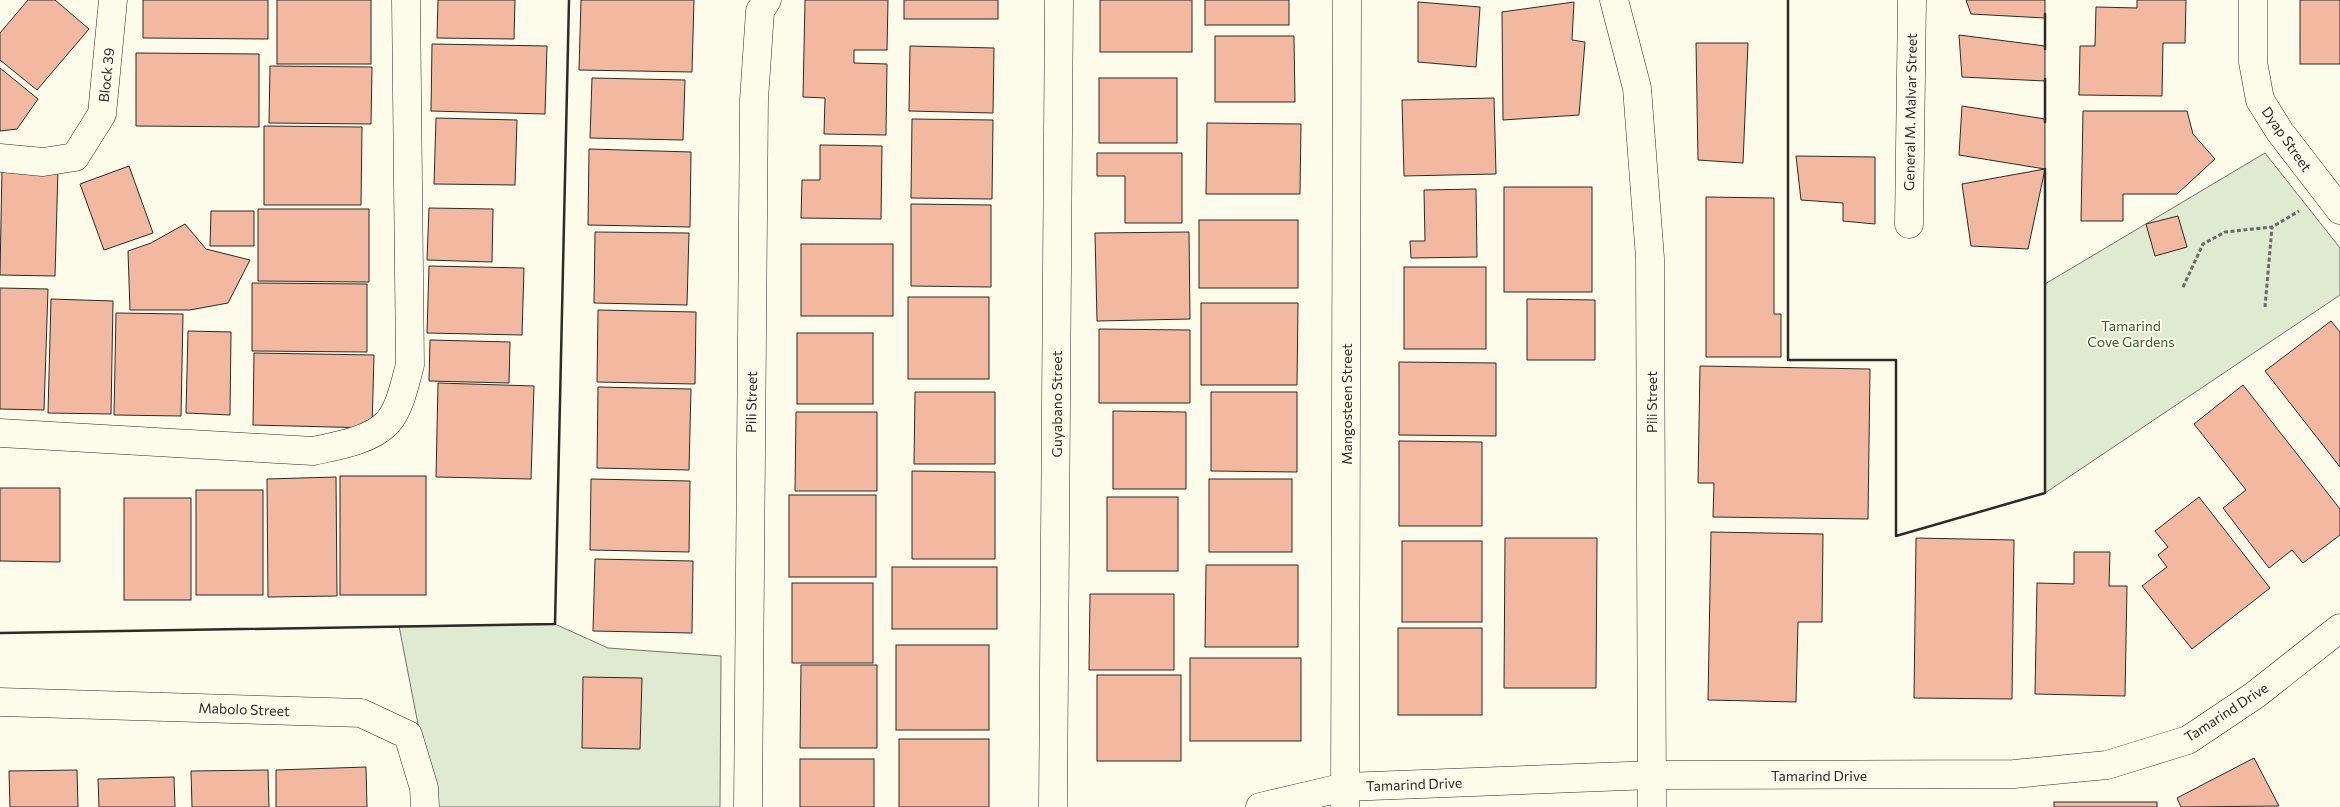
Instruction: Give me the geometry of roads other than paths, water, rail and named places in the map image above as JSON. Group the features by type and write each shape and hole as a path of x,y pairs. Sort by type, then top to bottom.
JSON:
{"street":[{"name":"Block 39","path":"0,158 43,162 75,157 102,114 114,0"},
{"path":"0,433 312,451 356,442 388,422 402,396 410,365 406,0"},
{"name":"Pili Street","path":"748,807 754,100 760,11 767,0"},
{"name":"Guyabano Street","path":"1053,807 1059,0"},
{"name":"Mangosteen Street","path":"1345,797 1346,0"},
{"name":"Pili Street","path":"1614,0 1637,88 1650,258 1652,807"},
{"path":"1893,0 1912,10"},
{"name":"Dyap Street","path":"2253,0 2253,62 2260,100 2280,132 2334,202"},
{"name":"General M. Malvar Street","path":"1909,224 1912,10"},
{"name":"Tamarind Drive","path":"1260,807 1345,797 1653,775 2014,774 2107,765 2188,740 2255,695 2340,628"},
{"name":"Mabolo Street","path":"0,702 361,712 408,735 424,788 425,807"}],"park label":[{"name":"Tamarind Cove Gardens","path":"2131,334"}]}
